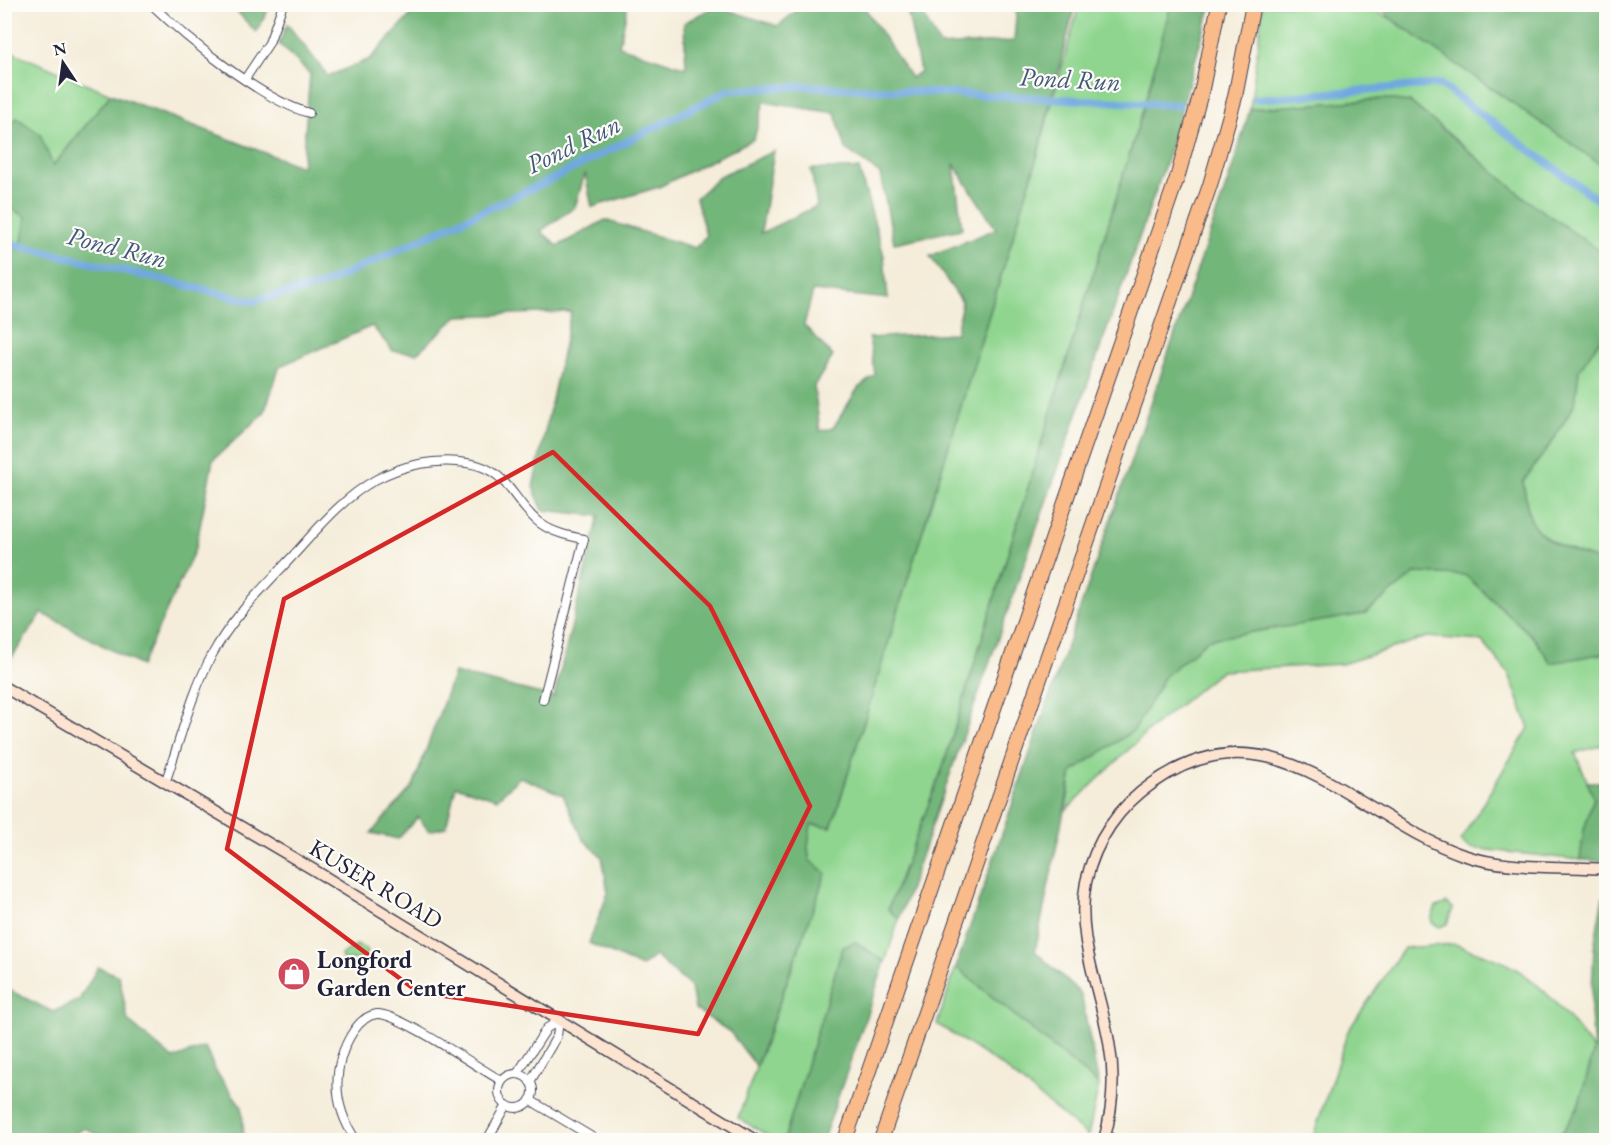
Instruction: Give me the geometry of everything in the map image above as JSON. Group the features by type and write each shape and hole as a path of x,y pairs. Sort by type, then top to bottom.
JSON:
{"highway":[{"path":"845,1140 1178,175 1202,89 1219,4"},
{"path":"881,1140 1210,185 1237,89 1253,4"}],"street":[{"path":"151,4 244,79 280,103 309,113"},
{"path":"244,79 269,43 283,4"},
{"path":"165,783 201,678 231,625 346,501 374,481 419,464 468,463 491,470 511,486 525,507 542,524 564,535 584,540 543,700"},
{"name":"KUSER ROAD","path":"4,687 314,870 755,1140"},
{"path":"1104,1140 1112,1101 1112,1063 1085,937 1083,918 1086,882 1096,851 1111,824 1132,799 1167,774 1193,762 1226,756 1262,756 1281,760 1312,771 1430,841 1465,856 1503,863 1606,869"},
{"path":"356,1140 340,1108 338,1071 341,1056 356,1027 371,1016 383,1015 402,1022 502,1081"},
{"path":"517,1074 547,1028 559,1021"},
{"path":"530,1082 557,1036 559,1021"},
{"path":"517,1074 530,1082 533,1091 530,1100 518,1107 507,1105 499,1094 502,1081 508,1075 517,1074"},
{"path":"530,1100 597,1140"},
{"path":"487,1140 507,1105"}],"highlighted area":[{"path":"553,452 710,606 810,806 698,1034 418,992 227,849 284,599"}],"green space":[{"path":"1171,4 1211,5 1168,156 899,919 888,909 942,770 1143,110"},
{"path":"1384,4 1606,5 1606,168 1390,18 1380,7"},
{"path":"231,5 271,5 256,32"},
{"path":"420,5 628,5 619,46 686,68 684,23 715,6 778,26 803,5 863,5 911,78 920,71 906,5 918,5 940,46 1014,41 1017,5 1075,5 1033,172 836,813 831,827 811,824 809,860 826,873 756,1066 730,1032 695,1009 691,987 655,956 641,967 589,943 608,893 602,857 583,839 563,795 520,777 497,799 456,786 446,827 429,831 418,817 398,839 371,833 413,786 454,673 554,697 599,516 543,510 533,487 571,312 458,316 417,353 393,351 372,326 280,366 264,413 213,460 196,547 141,666 42,613 4,669 4,245 21,249 26,217 5,205 5,130 17,118 40,134 53,166 111,94 302,167 310,74 279,44 287,24 328,76 370,59","holes":["764,102 835,113 846,149 880,174 894,243 962,229 954,164 996,229 930,256 962,302 956,333 869,338 875,375 858,388 833,428 820,431 814,386 833,356 804,325 813,291 888,299 884,256 859,169 811,169 817,206 761,233 774,151 720,176 696,198 706,236 695,248 605,220 558,246 541,231 575,207 585,173 592,207 659,187 754,139"]},
{"path":"1079,5 1171,5 1143,110 942,770 888,909 899,919 885,962 856,942 843,947 784,1140 775,1140 738,1118 799,949 813,901 808,846 811,824 831,827 836,813 1033,172"},
{"path":"1263,5 1359,5 1390,18 1606,168 1606,255 1531,203 1410,102 1383,99 1250,109"},
{"path":"5,49 111,94 53,166 17,118 5,130"},
{"path":"1383,99 1410,102 1531,203 1606,255 1606,331 1579,370 1575,403 1554,439 1523,482 1529,514 1541,533 1561,546 1606,563 1605,653 1551,663 1534,638 1465,575 1416,573 1364,614 1209,639 1165,676 1134,730 1072,772 1035,951 1081,994 1099,1085 956,967 1233,166 1250,109"},
{"path":"4,205 26,216 21,249 5,245"},
{"path":"1606,331 1606,563 1561,546 1541,533 1529,514 1523,481 1554,439 1575,403 1579,370"},
{"path":"1416,573 1465,575 1534,638 1551,663 1604,653 1606,648 1606,744 1575,753 1594,797 1584,830 1580,860 1470,848 1460,841 1529,728 1509,674 1482,641 1427,637 1342,664 1221,671 1149,730 1066,810 1072,772 1134,730 1165,676 1209,639 1364,614"},
{"path":"1587,782 1606,782 1606,861 1580,860 1584,830 1594,798"},
{"path":"1603,897 1606,897 1606,1140 1553,1140 1561,1135 1578,1108 1594,1050 1591,1012 1594,947"},
{"path":"1447,903 1453,908 1447,924 1440,927 1433,924 1431,919 1436,907"},
{"path":"855,942 885,962 823,1140 784,1140 843,947"},
{"path":"1455,944 1502,962 1528,977 1558,1006 1594,1050 1580,1099 1570,1122 1553,1140 1312,1140 1348,1031 1404,948"},
{"path":"356,945 366,949 367,953 360,959 343,961 341,955"},
{"path":"98,967 119,976 128,1021 173,1059 205,1047 216,1072 242,1107 244,1140 108,1140 85,1128 61,1140 5,1140 5,988 53,1012 79,1000"},
{"path":"956,967 1099,1085 1088,1136 1002,1066 937,1024"}],"waterway":[{"name":"Pond Run","path":"1256,99 1440,84 1606,206"},
{"name":"Pond Run","path":"4,242 251,301 319,286 546,182 729,90 806,86 1179,105"}],"place":[{"name":"Longford Garden Center","path":"294,974"}]}
